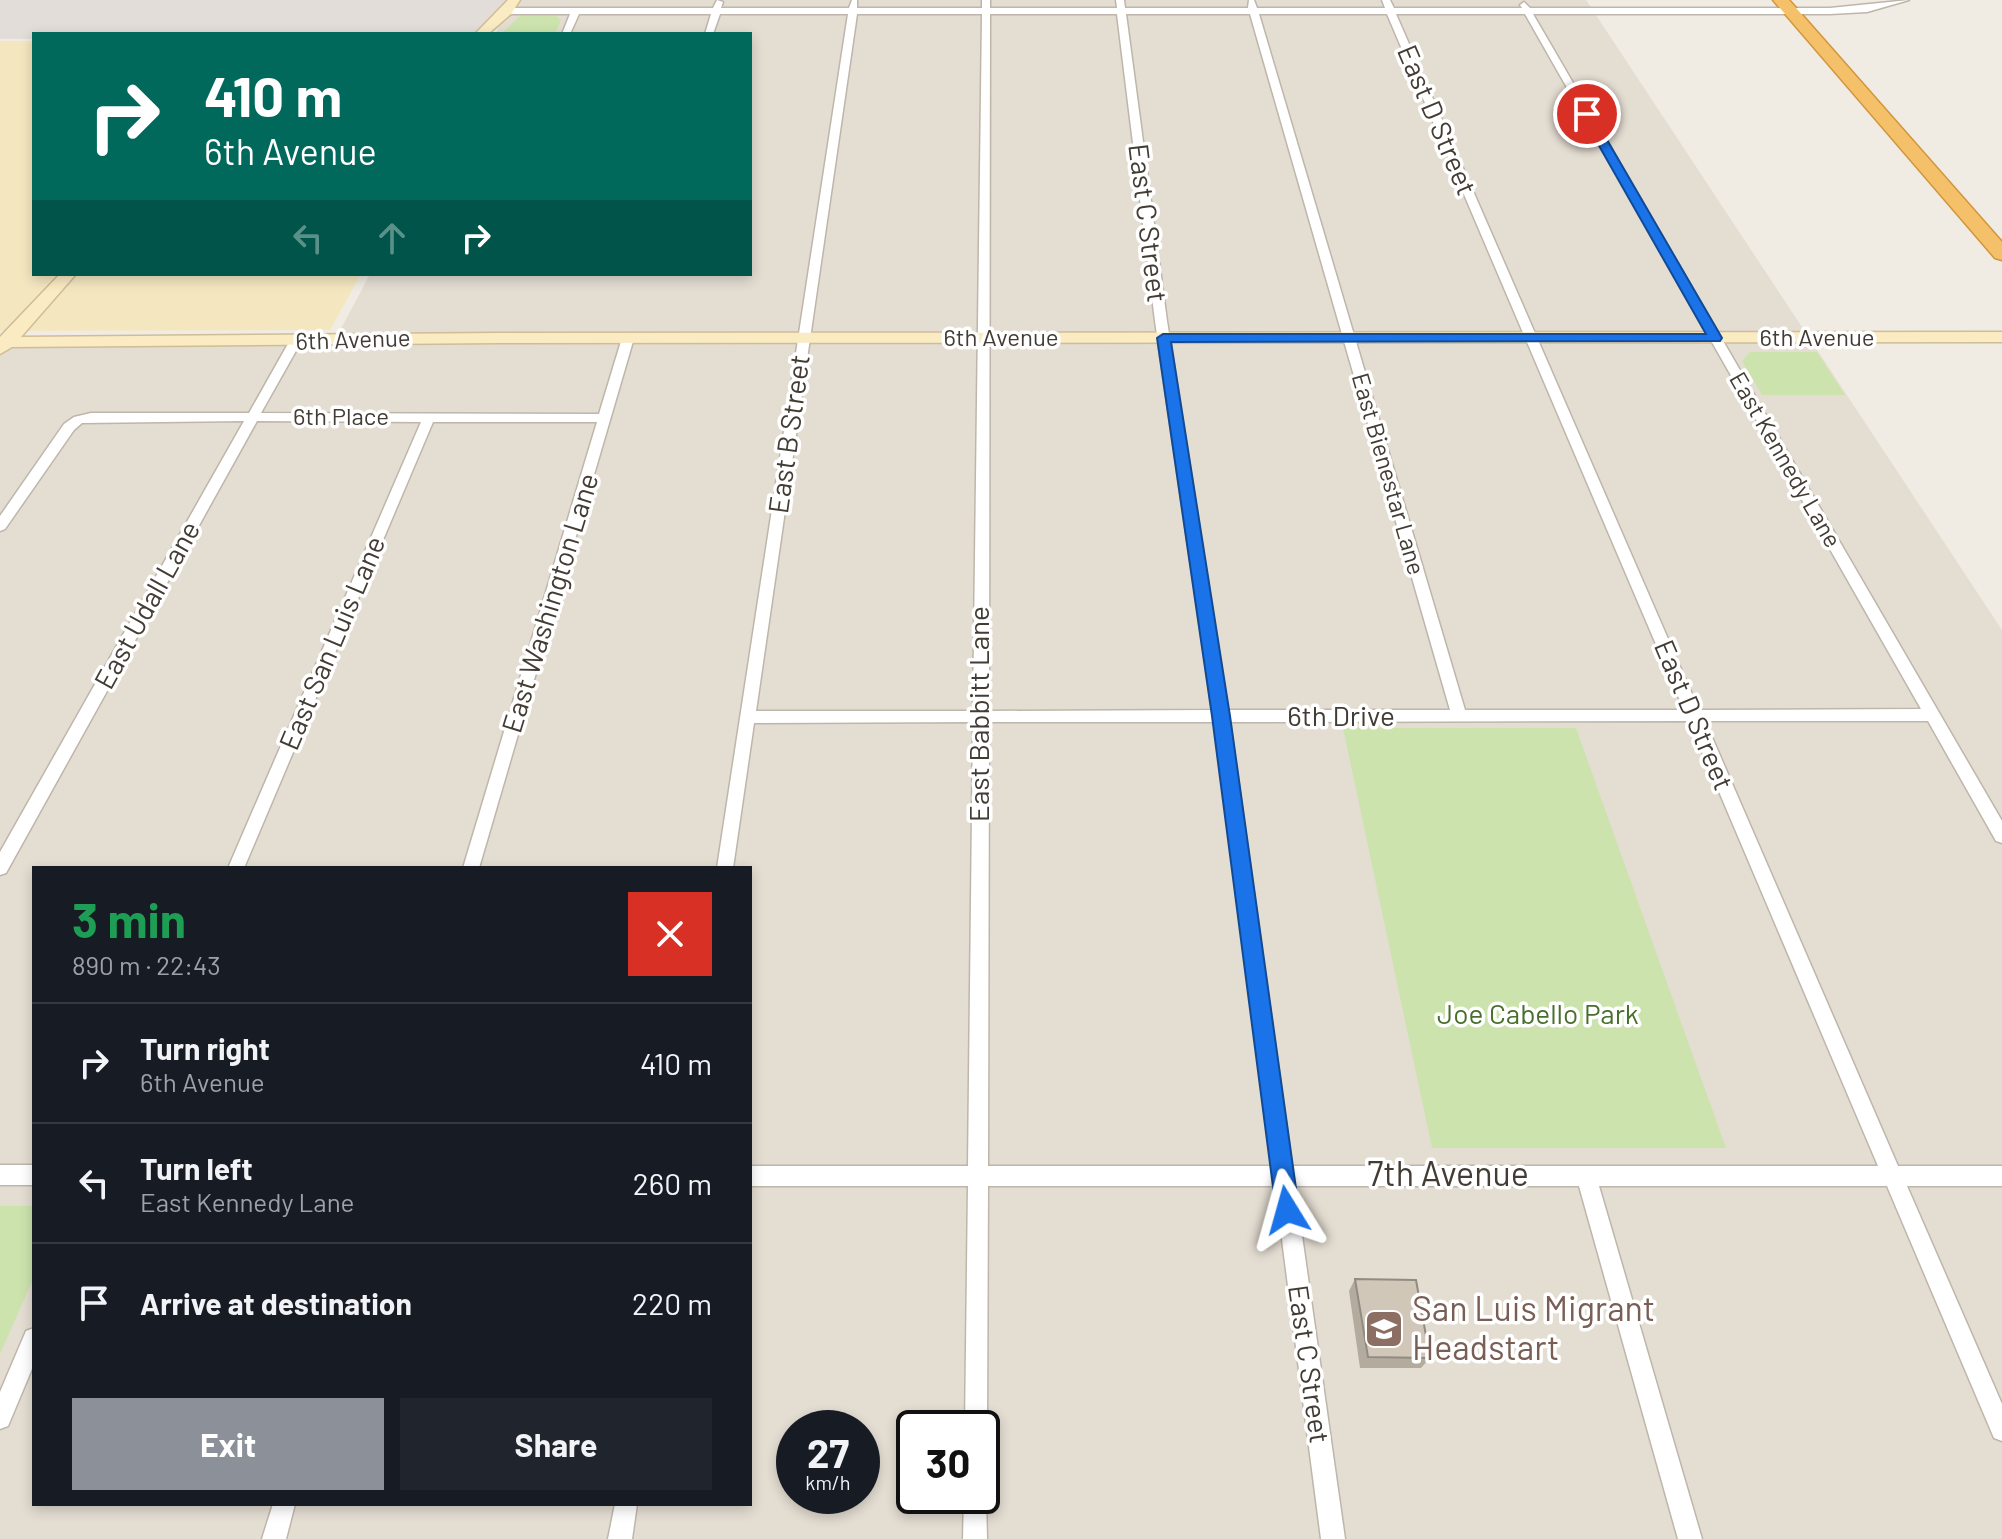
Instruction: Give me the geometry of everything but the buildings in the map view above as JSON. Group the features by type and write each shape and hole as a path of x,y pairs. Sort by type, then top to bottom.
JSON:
{"highway":[{"path":"1786,6 2002,254"}],"street":[{"path":"710,32 719,0"},
{"path":"483,32 510,5 576,11 716,11 854,5 1786,6 1851,10 1905,0"},
{"name":"East B Street","path":"725,866 854,5"},
{"name":"East Babbitt Lane","path":"976,1410 986,6"},
{"name":"East C Street","path":"1120,6 1163,338 1221,716 1333,1539"},
{"name":"East Bienestar Lane","path":"1252,6 1459,716"},
{"name":"East D Street","path":"1388,6 2002,1430"},
{"name":"East Kennedy Lane","path":"1525,6 2002,836"},
{"path":"567,32 576,11"},
{"path":"2,345 66,276"},
{"name":"6th Avenue","path":"2,345 628,338 2002,337"},
{"name":"East Washington Lane","path":"472,866 628,338"},
{"name":"East Udall Lane","path":"0,868 295,342"},
{"name":"6th Place","path":"0,526 69,427 78,420 107,416 605,418"},
{"name":"East San Luis Lane","path":"237,866 429,417"},
{"name":"6th Drive","path":"749,717 1932,715"},
{"path":"0,1175 32,1175"},
{"path":"1586,1175 1690,1539"},
{"name":"7th Avenue","path":"752,1176 2002,1176"},
{"path":"0,1418 32,1344"},
{"path":"274,1539 283,1506"},
{"path":"620,1539 626,1506"},
{"path":"975,1514 975,1539"}],"shaded area":[{"path":"0,0 514,0 483,32 32,32 32,39 0,39"},
{"path":"514,0 1586,0 2002,630 2002,1539 0,1539 0,342 334,342 369,276 752,276 752,32 496,32"}],"green space":[{"path":"520,16 556,16 561,20 556,32 503,32"},
{"path":"1750,352 1817,352 1845,395 1762,395 1742,361"},
{"name":"Joe Cabello Park","path":"1343,728 1576,728 1726,1148 1432,1148"},
{"path":"0,1206 32,1206 32,1282 0,1354"}],"sand":[{"path":"0,41 32,41 32,276 360,276 330,330 0,331"}],"place":[{"name":"San Luis Migrant Headstart","path":"1384,1329"}],"route":[{"path":"1287,1210 1221,716 1163,338 1715,338 1587,114"}]}
